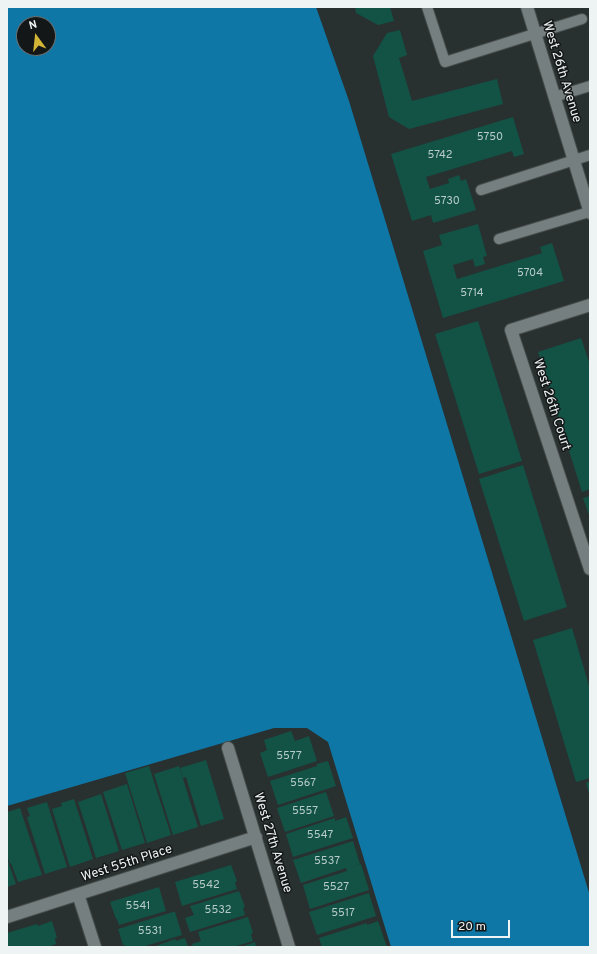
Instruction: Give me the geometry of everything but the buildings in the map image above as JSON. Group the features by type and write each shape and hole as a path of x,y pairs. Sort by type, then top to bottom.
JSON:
{"street":[{"name":"West 26th Avenue","path":"527,7 590,213"},
{"name":"West 26th Court","path":"590,305 511,330 590,568"},
{"name":"West 27th Avenue","path":"228,748 289,947"},
{"name":"West 55th Place","path":"7,917 256,837"},
{"path":"78,894 95,947"}],"lane":[{"path":"427,7 445,62 582,19"},
{"path":"554,97 590,86"},
{"path":"481,190 590,155"},
{"path":"499,239 590,213"}],"water":[{"path":"7,7 316,7 349,101 590,896 590,947 391,947 328,742 307,728 274,728 7,806"}]}
